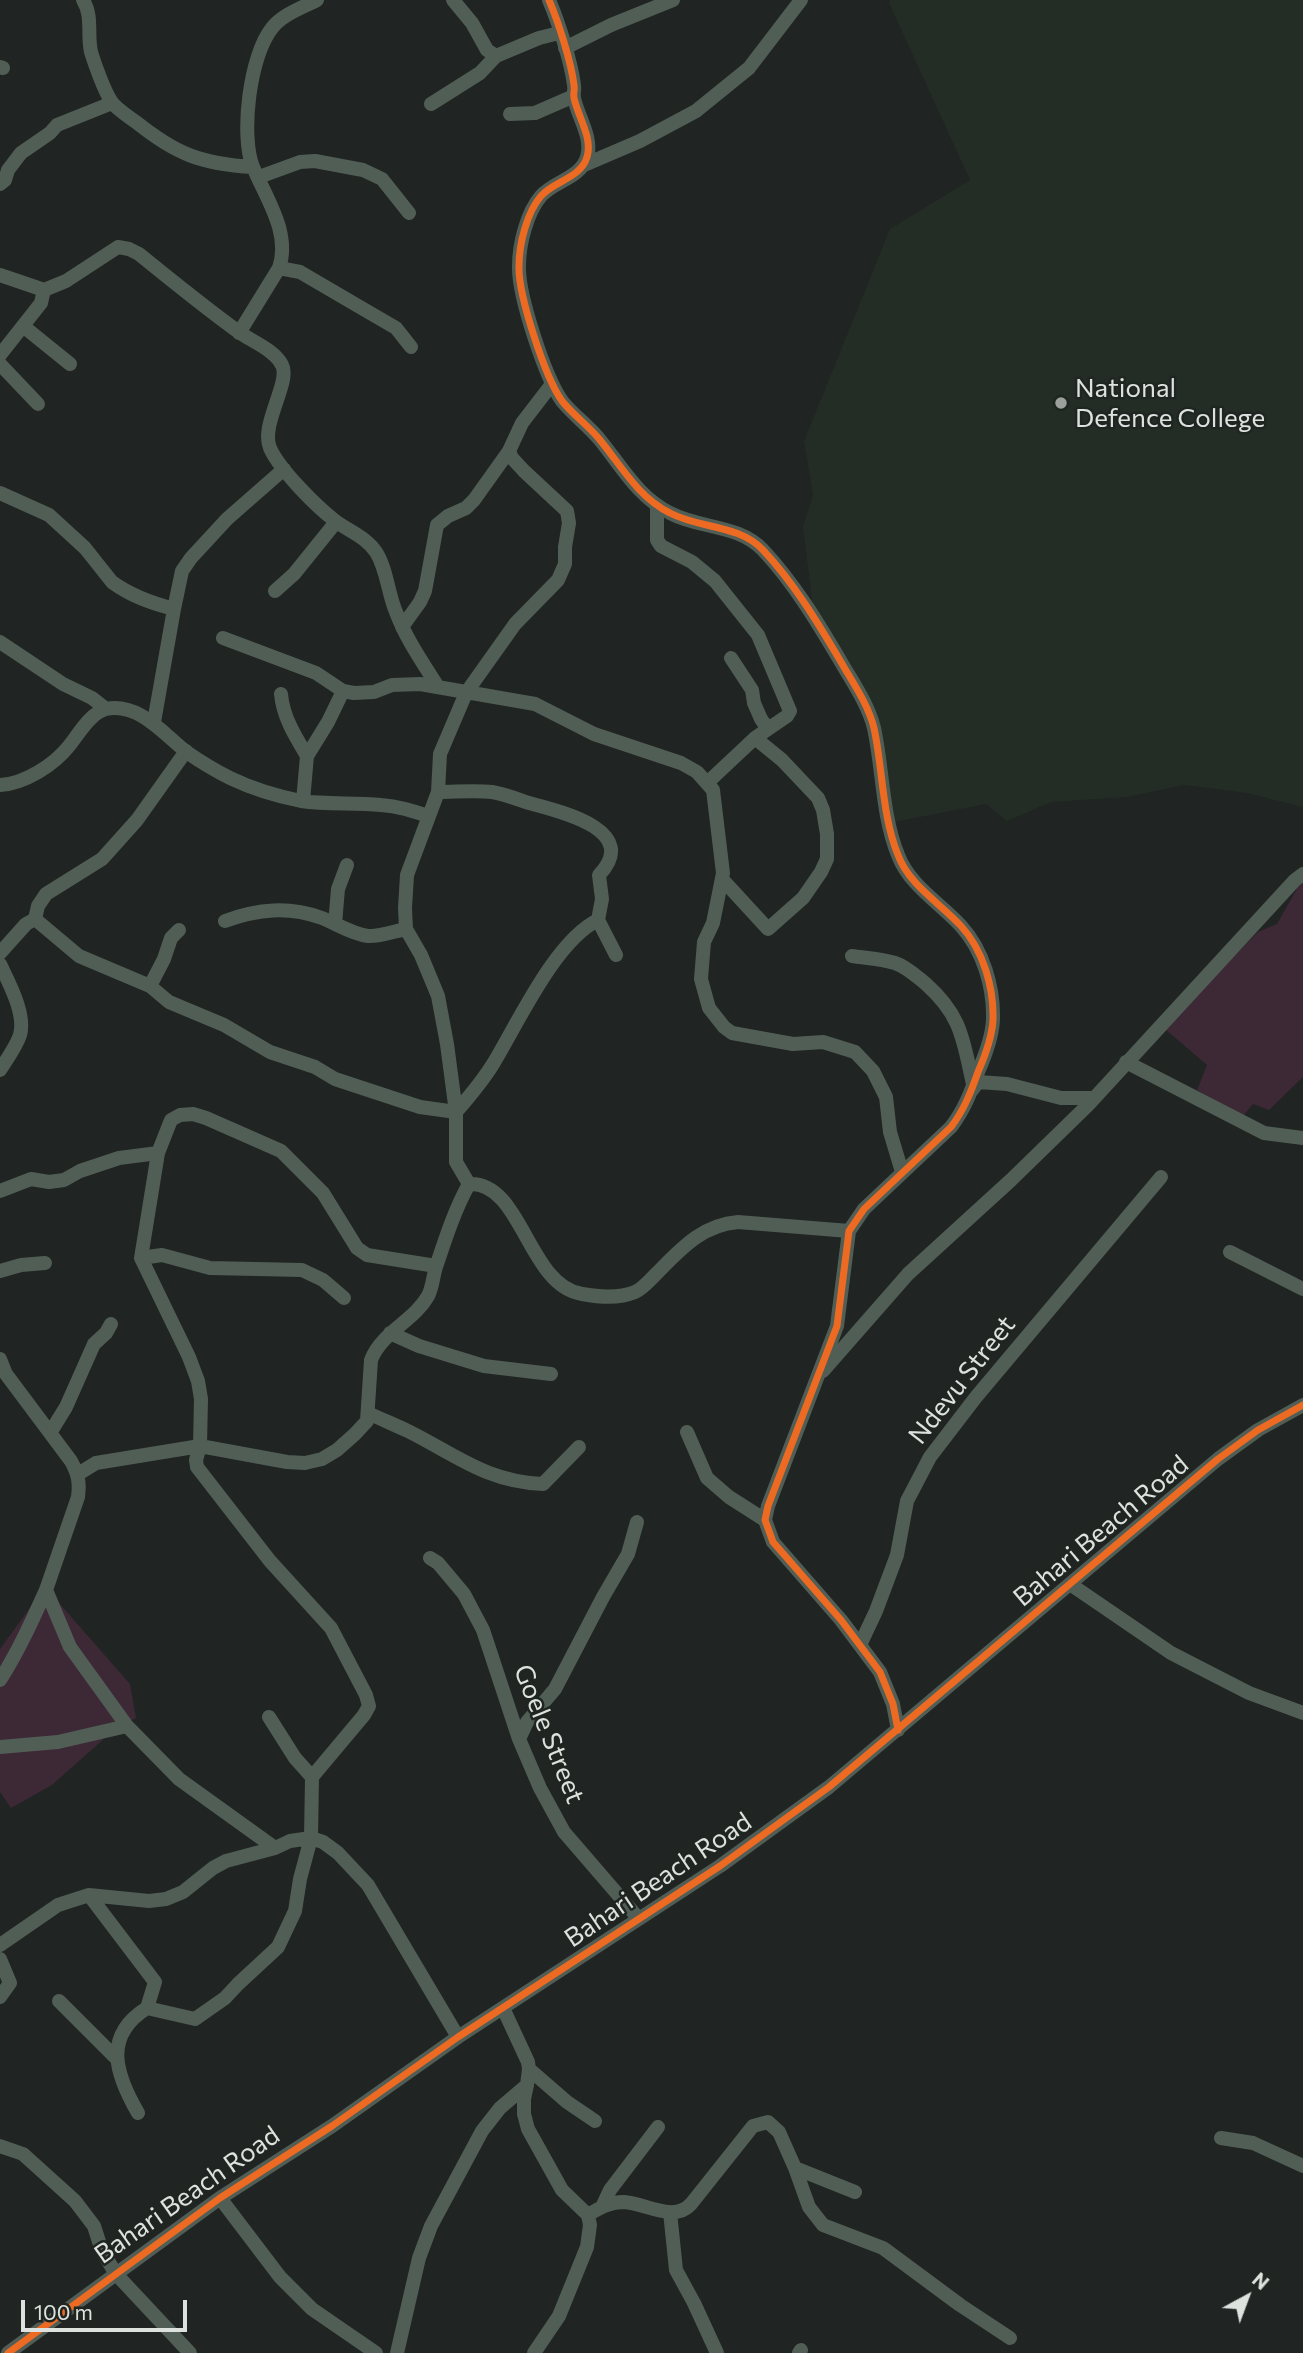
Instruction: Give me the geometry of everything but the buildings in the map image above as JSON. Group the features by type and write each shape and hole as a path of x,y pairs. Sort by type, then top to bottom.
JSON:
{"street":[{"path":"83,0 90,18 88,32 92,53 112,103 168,146 193,158 256,172 315,161 363,170 382,179 409,213"},
{"path":"239,333 279,268 282,258 279,227 256,172 248,143 250,85 265,38 273,26 317,0"},
{"path":"453,0 472,23 487,50 496,55"},
{"path":"548,0 565,48 574,86 573,96 589,146 584,165"},
{"path":"565,48 611,25 673,0"},
{"path":"801,0 749,68 696,111 640,141 584,165 544,192 534,205 524,235 519,264 520,285 552,384 564,404 600,440 632,483 657,506 674,516 737,532 753,540 814,616 865,703 873,724 890,831 898,857 917,884 971,938 987,975 992,995 993,1022 989,1042 963,1111 951,1127 864,1209 849,1231 837,1326 765,1520 773,1542 841,1620 880,1672 893,1704 898,1730"},
{"path":"431,104 480,74 496,55 559,33"},
{"path":"510,114 535,113 573,96"},
{"path":"0,184 21,153 57,125 112,103"},
{"path":"0,275 44,290 66,281 118,247 129,249 239,333 269,351 282,365 284,375 272,412 268,441 271,449 284,469 336,522 367,541 377,554 402,627 438,687"},
{"path":"279,268 300,272 396,328 411,347"},
{"path":"0,355 41,303 44,290"},
{"path":"23,326 70,364"},
{"path":"0,364 38,404"},
{"path":"402,627 421,602 425,592 437,525 448,516 466,508 474,500 509,452 522,423 552,384"},
{"path":"469,1184 456,1162 456,1112 438,996 421,955 406,929 407,874 438,792 440,754 466,694 515,624 558,580 565,564 569,523 566,511 524,471 509,452"},
{"path":"155,722 182,571 227,519 284,469"},
{"path":"0,493 49,515 85,548 118,586 150,603 174,609"},
{"path":"657,506 657,540 661,546 692,562 715,581 758,635 790,711 787,716 755,738 707,783"},
{"path":"275,591 294,574 336,522"},
{"path":"223,638 316,673 343,691 374,692 392,685 420,684 535,704 594,734 681,763 697,772 713,790 722,879 713,923 704,942 701,958 701,979 709,1008 732,1033 793,1044 823,1042 855,1052 862,1057 873,1071 886,1097 891,1132 902,1172"},
{"path":"0,642 106,709 127,711 155,722 186,751 229,777 264,793 303,801 381,804 428,816"},
{"path":"732,659 752,690 754,703 768,729"},
{"path":"303,801 307,755 328,722 343,691"},
{"path":"281,694 282,707 290,727 307,755"},
{"path":"0,785 44,768 61,755 91,719 106,709"},
{"path":"722,879 768,929 803,898 827,859 827,834 818,798 782,760 755,738"},
{"path":"0,953 35,919 38,906 46,894 102,859 137,820 186,751"},
{"path":"438,792 492,792 568,812 606,835 612,851 606,867 599,874 602,899 598,920 616,955"},
{"path":"335,924 338,889 347,864"},
{"path":"815,1380 908,1274 1011,1180 1094,1098 1252,925 1303,874"},
{"path":"225,921 248,912 272,909 296,911 370,936 406,929"},
{"path":"35,919 79,956 150,986 169,1002 223,1025 270,1052 316,1067 335,1079 420,1107 456,1112"},
{"path":"456,1112 483,1080 538,984 568,946 588,925 598,920"},
{"path":"150,986 169,950 172,938 179,930"},
{"path":"852,956 895,963 910,971 943,999 956,1018 964,1040 973,1088"},
{"path":"0,964 15,1000 21,1019 21,1030 19,1039 0,1070"},
{"path":"1126,1062 1264,1133 1303,1138"},
{"path":"973,1088 978,1082 996,1083 1061,1098 1094,1098"},
{"path":"147,2008 195,2019 225,1998 278,1947 295,1911 300,1880 312,1838 312,1777 365,1715 369,1706 366,1695 331,1628 270,1561 197,1467 201,1399 198,1381 141,1258 158,1153 166,1130 174,1116 193,1114 281,1151 323,1193 357,1248 367,1255 436,1266"},
{"path":"0,1191 31,1179 49,1182 64,1180 80,1171 119,1158 158,1153"},
{"name":"Ndevu Street","path":"860,1646 897,1555 907,1501 930,1458 976,1396 1161,1177"},
{"path":"469,1184 482,1184 504,1202 552,1277 579,1294 616,1297 636,1291 694,1237 725,1223 849,1231"},
{"path":"78,1474 107,1461 200,1446 304,1463 322,1459 337,1450 367,1421 371,1360 380,1343 412,1315 428,1295 436,1266 469,1184"},
{"path":"1230,1252 1303,1289"},
{"path":"141,1258 162,1255 210,1268 302,1270 323,1280 344,1297"},
{"path":"0,1272 21,1265 45,1263"},
{"path":"50,1433 66,1407 94,1344 106,1333 110,1324"},
{"path":"390,1334 484,1366 551,1374"},
{"path":"0,1359 3,1372 50,1433 78,1474 80,1484 46,1590 17,1653 0,1680"},
{"name":"Bahari Beach Road","path":"8,2353 220,2198 342,2119 458,2037 720,1866 818,1795 1218,1459 1258,1430 1303,1405"},
{"path":"368,1413 408,1431 465,1463 502,1479 519,1482 543,1484 579,1447"},
{"path":"687,1432 707,1478 729,1497 765,1520"},
{"path":"519,1738 525,1726 555,1689 628,1554 637,1522"},
{"name":"Goele Street","path":"430,1558 438,1563 464,1594 483,1630 519,1738 540,1788 564,1832 639,1919"},
{"path":"1070,1584 1171,1653 1249,1693 1303,1713"},
{"path":"46,1590 70,1647 127,1727 179,1779 275,1848"},
{"path":"269,1717 295,1758 312,1777"},
{"path":"0,1746 58,1742 127,1727"},
{"path":"0,1945 58,1905 89,1895 149,1901 166,1899 183,1892 226,1861 275,1848 290,1841 312,1838 338,1853 368,1885 458,2037"},
{"path":"89,1895 155,1982 147,2008 132,2017 127,2024 116,2057 124,2089 138,2113"},
{"path":"0,1959 10,1983 0,1997"},
{"path":"59,2001 116,2057"},
{"path":"503,2008 529,2069 566,2102 595,2121"},
{"path":"529,2069 524,2099 528,2129 562,2190 588,2214 590,2225 590,2236 576,2278 559,2316 534,2353"},
{"path":"397,2353 419,2258 431,2226 482,2131 500,2108 527,2085"},
{"path":"588,2214 603,2205 621,2202 670,2212 687,2209 750,2129 757,2123 768,2122 776,2127 796,2168 809,2207 823,2225 883,2248 1010,2338"},
{"path":"603,2205 610,2190 658,2127"},
{"path":"1221,2138 1253,2143 1303,2166"},
{"path":"0,2146 23,2154 75,2201 94,2226 102,2251 116,2274 190,2353"},
{"path":"796,2168 855,2192"},
{"path":"220,2198 280,2277 312,2309 376,2353"},
{"path":"670,2212 676,2270 717,2353"}],"shaded area":[{"name":"National Defence College","path":"890,0 1303,0 1303,807 1247,793 1184,785 1127,797 1051,802 1007,821 986,804 889,823 864,695 813,608 803,527 813,495 804,441 890,229 970,180 889,3"},
{"path":"1303,883 1303,1077 1269,1110 1253,1104 1242,1117 1197,1090 1207,1065 1166,1030 1258,932 1277,924"},
{"path":"45,1587 130,1684 136,1718 115,1729 52,1785 11,1808 0,1792 0,1649"}],"cycle path":[{"path":"549,0 567,53 574,98 587,135 588,150 579,170 546,191 536,203 528,219 520,248 519,266 523,296 548,374 562,401 596,435 631,481 649,499 682,518 730,531 753,542 763,550 795,590 832,647 868,711 877,744 889,825 903,866 917,885 969,936 986,970 992,995 993,1020 986,1053 960,1114 951,1127 864,1209 849,1231 837,1326 765,1520 773,1542 841,1620 880,1672 893,1704 898,1730"},
{"path":"8,2353 220,2198 332,2126 458,2037 720,1866 829,1787 1218,1459 1258,1430 1303,1405"}],"place":[{"name":"National Defence College","path":"1061,403"}]}
